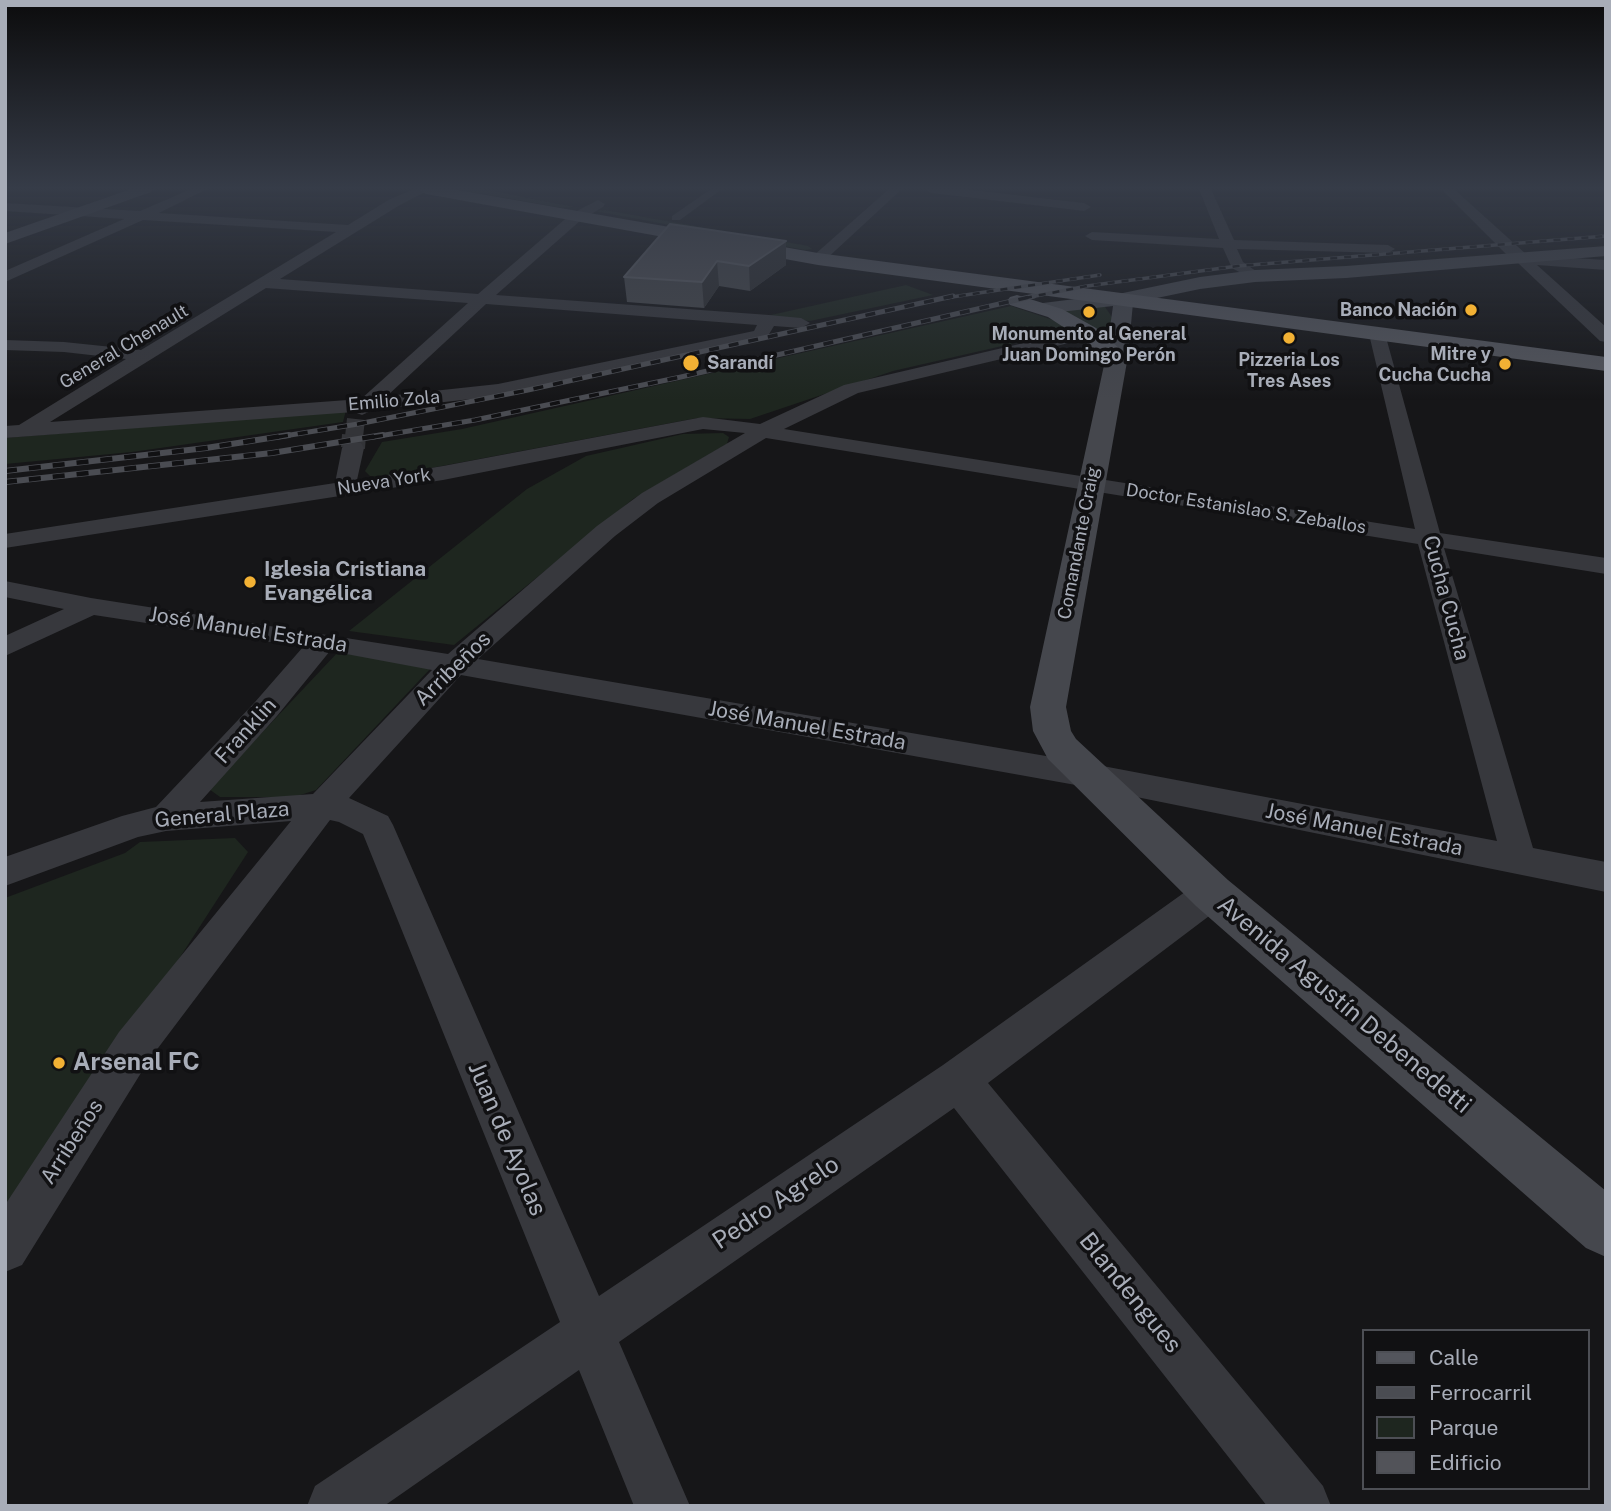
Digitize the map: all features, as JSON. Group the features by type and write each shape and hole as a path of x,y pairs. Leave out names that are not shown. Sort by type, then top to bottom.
{"main road":[{"path":"822,260 1606,364"},
{"path":"931,260 1606,350"},
{"path":"1042,308 1123,299 1200,282 1255,276 1512,260"},
{"path":"897,269 1055,313 1088,333 1116,356"},
{"path":"1160,291 1269,282 1346,272"},
{"name":"Comandante Craig","path":"1087,775 1062,749 1052,732 1048,707 1123,318 1123,299"},
{"name":"Avenida Agustín Debenedetti","path":"1087,775 1212,893 1606,1228"}],"street":[{"path":"5,277 44,260"},
{"name":"General Chenault","path":"14,431 146,356 302,260"},
{"path":"360,412 527,260"},
{"path":"1234,260 1237,265 1255,276"},
{"path":"1520,260 1606,337"},
{"path":"1526,260 1606,265"},
{"path":"265,283 802,323"},
{"name":"Emilio Zola","path":"14,431 360,412 523,385 760,335 769,320"},
{"name":"Arribeños","path":"5,1248 134,1046 322,806 454,664 623,518 659,492 762,430 851,389 1088,333"},
{"name":"Cucha Cucha","path":"1378,334 1430,538 1519,860"},
{"path":"5,345 64,347 146,356"},
{"name":"Nueva York","path":"5,541 456,470 683,425 726,424 762,430"},
{"name":"Doctor Estanislao S. Zeballos","path":"762,430 1090,485 1606,566"},
{"path":"346,488 353,448"},
{"name":"José Manuel Estrada","path":"5,589 91,606 454,664 1087,775 1606,877"},
{"path":"5,648 91,606"},
{"name":"Franklin","path":"166,818 267,709 323,642"},
{"name":"General Plaza","path":"5,872 134,825 166,818 322,806"},
{"name":"Juan de Ayolas","path":"322,806 346,810 376,825 662,1506"},
{"name":"Pedro Agrelo","path":"335,1506 587,1331 958,1080 1212,893"},
{"name":"Blandengues","path":"958,1080 1303,1506"}],"green space":[{"path":"906,285 933,295 810,321 762,317"},
{"path":"1103,304 1114,320 1108,339 1059,311"},
{"path":"1011,306 1071,326 1072,330 893,371 750,419 697,418 383,477 370,476 365,471 382,442 462,429"},
{"path":"346,410 343,422 132,452 5,464 5,438"},
{"path":"723,433 729,437 727,444 633,499 454,645 349,631 527,489 586,456 683,434"},
{"path":"338,652 431,668 316,790 294,797 220,797 209,789"},
{"name":"Arsenal FC","path":"235,838 248,852 5,1228 5,898 125,853 140,842"}],"building":[{"path":"639,260 759,260 749,266 717,261 702,282 624,277"}],"tunnel":[{"path":"354,437 356,419"},
{"path":"353,448 354,435"}],"railway":[{"path":"1027,298 1087,286 1238,266 1318,260"},
{"path":"945,298 1100,275"},
{"path":"278,437 528,390 953,296"},
{"path":"1027,298 1034,296"},
{"path":"373,437 475,420 681,377 1027,298"},
{"path":"5,471 206,448 289,435"},
{"path":"5,482 272,453 383,435"}],"place":[{"name":"Banco Nación","path":"1471,310"},
{"name":"Monumento al General Juan Domingo Perón","path":"1089,312"},
{"name":"Pizzeria Los Tres Ases","path":"1289,338"},
{"name":"Sarandí","path":"691,363"},
{"name":"Mitre y Cucha Cucha","path":"1505,364"},
{"name":"Iglesia Cristiana Evangélica","path":"250,582"},
{"name":"Arsenal FC","path":"59,1063"}]}
